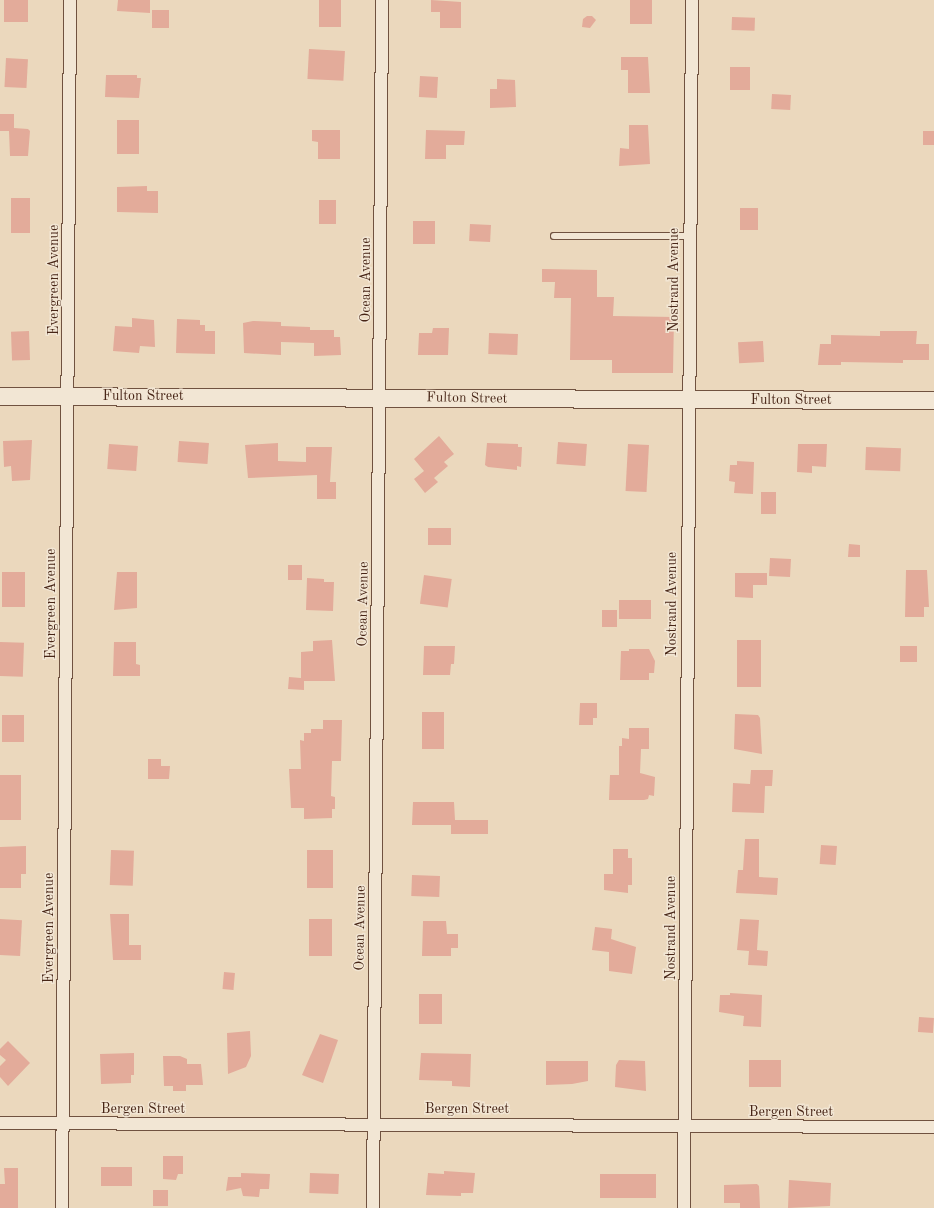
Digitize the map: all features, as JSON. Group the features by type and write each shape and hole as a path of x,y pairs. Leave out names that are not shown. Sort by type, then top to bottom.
{"street":[{"name":"Evergreen Avenue","path":"62,1208 70,0"},
{"name":"Ocean Avenue","path":"373,1208 381,397 382,0"},
{"name":"Nostrand Avenue","path":"684,1208 688,400 692,0"},
{"name":"Fulton Street","path":"0,396 934,400"},
{"name":"Bergen Street","path":"0,1123 373,1123 934,1127"}],"lane":[{"path":"554,236 690,236"}],"building":[{"path":"4,0 28,0 28,22 4,22"},
{"path":"118,0 150,0 150,13 117,11"},
{"path":"319,0 341,0 341,27 319,27"},
{"path":"431,0 461,2 461,28 440,28 440,12 431,12"},
{"path":"630,0 652,0 652,24 630,24"},
{"path":"152,10 169,10 169,28 152,28"},
{"path":"587,16 592,16 596,20 590,28 582,27 583,19"},
{"path":"732,17 755,18 755,31 732,30"},
{"path":"309,49 345,51 343,81 307,79"},
{"path":"621,57 648,57 650,93 628,93 628,70 621,70"},
{"path":"6,58 28,59 26,88 4,87"},
{"path":"730,67 750,67 750,90 730,90"},
{"path":"106,75 137,75 137,78 141,78 139,98 105,97"},
{"path":"420,76 438,77 437,98 419,97"},
{"path":"497,79 515,80 516,107 490,108 490,89 497,89"},
{"path":"772,94 791,95 790,110 771,109"},
{"path":"0,114 14,114 14,128 28,129 30,131 28,156 10,156 9,131 0,131"},
{"path":"117,120 139,120 139,154 117,154"},
{"path":"629,125 648,125 650,164 619,166 620,148 629,149"},
{"path":"312,130 340,130 340,159 318,159 318,142 312,141"},
{"path":"426,130 465,131 464,145 446,145 446,159 425,159"},
{"path":"923,131 934,131 934,145 923,145"},
{"path":"147,186 147,191 158,191 158,213 117,212 117,187"},
{"path":"11,198 30,198 30,233 11,233"},
{"path":"319,200 336,200 336,224 319,224"},
{"path":"740,208 758,208 758,230 740,230"},
{"path":"413,221 435,221 435,244 413,244"},
{"path":"470,224 491,225 490,242 469,241"},
{"path":"542,269 597,270 597,297 614,297 613,316 674,317 673,373 612,373 612,360 570,360 571,298 554,298 555,282 542,282"},
{"path":"132,318 154,320 155,347 140,346 139,353 113,351 115,326 132,327"},
{"path":"177,319 200,320 200,325 205,325 205,331 215,331 215,354 176,353"},
{"path":"253,321 281,322 281,326 310,327 310,330 334,330 334,337 340,337 341,355 314,356 314,343 281,342 281,355 244,353 243,323"},
{"path":"433,328 449,328 448,355 418,355 419,333 432,333"},
{"path":"29,331 30,360 12,361 11,332"},
{"path":"880,331 917,331 916,344 929,344 929,360 903,360 903,363 841,362 841,365 818,365 820,344 831,344 831,335 880,336"},
{"path":"489,333 518,334 517,355 488,354"},
{"path":"763,341 764,362 739,363 738,342"},
{"path":"439,436 454,454 444,462 448,466 434,478 438,482 425,493 414,479 424,471 414,459"},
{"path":"32,440 30,480 12,481 11,466 4,467 3,441"},
{"path":"179,441 209,443 207,464 178,462"},
{"path":"558,442 587,444 585,466 556,464"},
{"path":"278,443 278,461 306,462 306,447 332,447 330,482 336,482 336,499 317,499 317,475 248,478 245,445"},
{"path":"487,443 518,444 518,447 522,447 521,467 517,466 517,470 488,467 485,465"},
{"path":"109,444 138,446 136,471 107,469"},
{"path":"628,444 649,445 647,492 626,491"},
{"path":"798,444 827,444 826,467 812,466 812,473 797,472"},
{"path":"866,447 901,448 900,471 865,470"},
{"path":"737,461 754,462 753,494 734,493 735,482 729,481 730,465 737,465"},
{"path":"761,492 776,492 776,514 761,514"},
{"path":"428,528 451,528 451,545 428,545"},
{"path":"849,544 860,545 860,557 848,557"},
{"path":"770,558 791,559 790,577 769,576"},
{"path":"288,565 302,565 302,580 288,580"},
{"path":"906,570 927,570 929,607 924,607 924,617 905,617"},
{"path":"2,572 25,572 25,607 2,607"},
{"path":"117,572 137,572 137,608 114,610"},
{"path":"735,573 767,573 767,585 753,585 753,598 735,597"},
{"path":"424,575 452,579 448,608 420,604"},
{"path":"307,578 324,579 324,582 334,582 333,611 306,610"},
{"path":"619,600 651,600 651,619 619,619"},
{"path":"602,610 617,610 617,627 602,627"},
{"path":"332,640 335,681 304,681 304,690 288,689 289,677 301,678 301,652 313,651 313,641"},
{"path":"737,640 761,640 761,687 737,687"},
{"path":"0,642 24,643 23,677 0,676"},
{"path":"114,642 136,642 136,664 140,665 140,676 113,676"},
{"path":"424,646 455,646 454,664 451,664 450,675 423,675"},
{"path":"900,646 917,646 917,662 900,662"},
{"path":"629,649 649,649 655,661 654,673 649,673 649,680 620,680 621,651 629,651"},
{"path":"580,703 597,703 597,718 593,718 593,725 579,725"},
{"path":"422,712 444,712 444,749 422,749"},
{"path":"735,714 758,715 760,718 762,754 734,749"},
{"path":"2,715 24,715 24,742 2,742"},
{"path":"323,720 342,720 341,761 332,761 331,796 335,797 335,809 332,809 332,818 304,819 304,808 291,808 289,769 301,769 300,740 304,741 304,733 311,733 311,729 323,729"},
{"path":"629,728 649,728 649,749 641,749 640,773 655,777 654,796 649,795 648,799 644,800 609,800 610,775 619,775 619,746 622,746 622,738 629,739"},
{"path":"148,759 161,759 161,766 170,766 169,779 148,779"},
{"path":"751,770 773,770 772,786 765,786 764,813 732,812 733,783 750,784"},
{"path":"0,775 21,775 21,820 0,820"},
{"path":"413,802 454,802 455,820 488,820 488,834 451,834 451,825 412,825"},
{"path":"745,839 759,839 759,877 778,878 777,895 736,893 738,870 743,870"},
{"path":"821,845 837,846 836,865 820,864"},
{"path":"26,846 26,874 21,874 21,888 0,888 0,847"},
{"path":"613,849 628,849 628,858 632,858 632,885 628,885 628,893 604,890 604,874 613,874"},
{"path":"111,850 134,851 133,886 110,885"},
{"path":"307,850 333,850 333,888 307,888"},
{"path":"412,875 440,876 439,897 411,896"},
{"path":"110,914 129,914 129,945 141,945 141,960 113,960"},
{"path":"0,919 22,920 20,956 0,955"},
{"path":"309,919 332,919 332,956 309,956"},
{"path":"740,919 759,920 757,950 768,951 767,966 748,965 749,951 737,950"},
{"path":"423,921 446,921 447,934 458,934 458,948 451,948 451,956 422,956"},
{"path":"595,927 612,929 611,939 636,947 632,974 609,971 609,952 592,950"},
{"path":"224,972 235,973 233,990 223,989"},
{"path":"730,993 762,995 761,1027 743,1026 744,1016 719,1012 720,995 730,995"},
{"path":"419,994 442,994 442,1024 419,1024"},
{"path":"919,1017 934,1018 933,1033 918,1032"},
{"path":"250,1031 251,1056 246,1067 228,1074 227,1033"},
{"path":"320,1034 338,1040 323,1083 302,1075"},
{"path":"8,1041 30,1063 8,1086 0,1077 0,1066 6,1060 0,1055 0,1049"},
{"path":"134,1053 134,1075 131,1075 131,1083 101,1084 100,1054"},
{"path":"421,1053 471,1054 470,1087 452,1086 452,1081 419,1080"},
{"path":"163,1056 180,1056 187,1059 187,1064 201,1064 203,1085 186,1085 186,1091 173,1091 173,1086 164,1086"},
{"path":"619,1060 645,1061 646,1091 615,1087 616,1065"},
{"path":"749,1060 781,1060 781,1087 749,1087"},
{"path":"546,1061 588,1061 588,1081 572,1084 546,1085"},
{"path":"163,1156 183,1156 183,1174 178,1174 176,1180 163,1179"},
{"path":"101,1167 132,1167 132,1186 101,1186"},
{"path":"4,1168 18,1168 18,1208 0,1208 0,1184 5,1184"},
{"path":"444,1171 475,1173 473,1193 461,1193 461,1196 426,1195 428,1173 444,1174"},
{"path":"241,1173 270,1174 269,1189 260,1189 259,1197 243,1196 241,1188 226,1191 228,1177 241,1177"},
{"path":"310,1173 339,1174 338,1194 309,1193"},
{"path":"600,1174 656,1174 656,1198 600,1198"},
{"path":"789,1180 831,1183 830,1206 788,1208"},
{"path":"757,1184 759,1186 760,1208 740,1208 740,1203 724,1203 724,1185"},
{"path":"153,1190 168,1190 168,1206 153,1206"}]}
